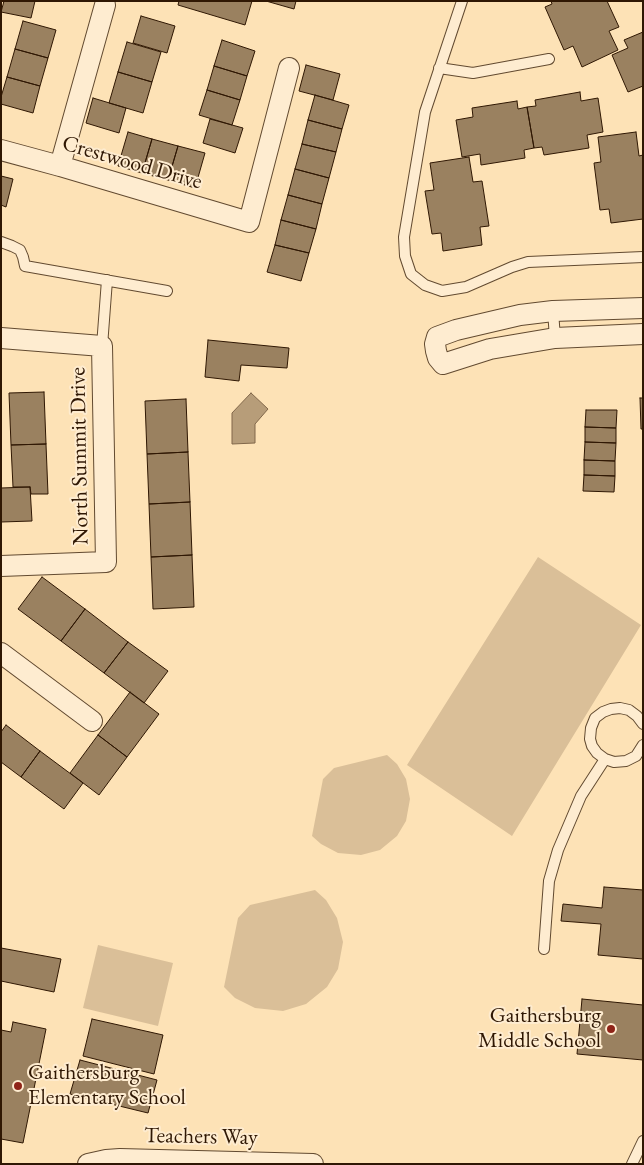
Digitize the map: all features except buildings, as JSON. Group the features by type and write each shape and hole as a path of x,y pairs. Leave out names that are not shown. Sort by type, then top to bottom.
{"street":[{"path":"60,166 105,5"},
{"name":"Crestwood Drive","path":"1,150 249,222 289,68"},
{"path":"643,308 553,311 520,315 456,330 437,337 435,344 438,358 443,364 490,349 556,338 643,334"},
{"name":"North Summit Drive","path":"1,338 102,346 106,562 1,566"},
{"path":"1,653 92,721"},
{"name":"Teachers Way","path":"88,1164 106,1160 314,1164"}],"lane":[{"path":"462,1 425,112 404,236 405,256 411,274 425,285 442,291 466,287 528,262 643,257"},
{"path":"439,68 473,73 549,58"},
{"path":"1,242 20,250 25,266 167,291"},
{"path":"102,346 107,280"},
{"path":"553,311 556,338"},
{"path":"643,724 629,710 620,708 610,709 596,718 591,728 590,739 597,753 605,760 614,762 626,761 636,756 643,745"},
{"path":"544,949 548,881 558,850 581,796 605,760"},
{"path":"632,1164 643,1141"}],"shaded area":[{"path":"251,393 268,409 255,424 255,443 232,444 232,413"},
{"path":"538,557 641,625 512,836 407,765"},
{"path":"387,755 397,764 406,779 410,799 406,821 397,836 380,850 361,855 338,853 321,844 312,836 323,779 334,768"},
{"path":"315,890 326,900 337,918 343,942 338,969 327,987 306,1004 283,1011 255,1008 235,998 224,987 238,918 250,905"},
{"path":"98,945 173,963 158,1026 83,1008"}],"place":[{"name":"Gaithersburg Middle School","path":"611,1029"},
{"name":"Gaithersburg Elementary School","path":"18,1086"}]}
